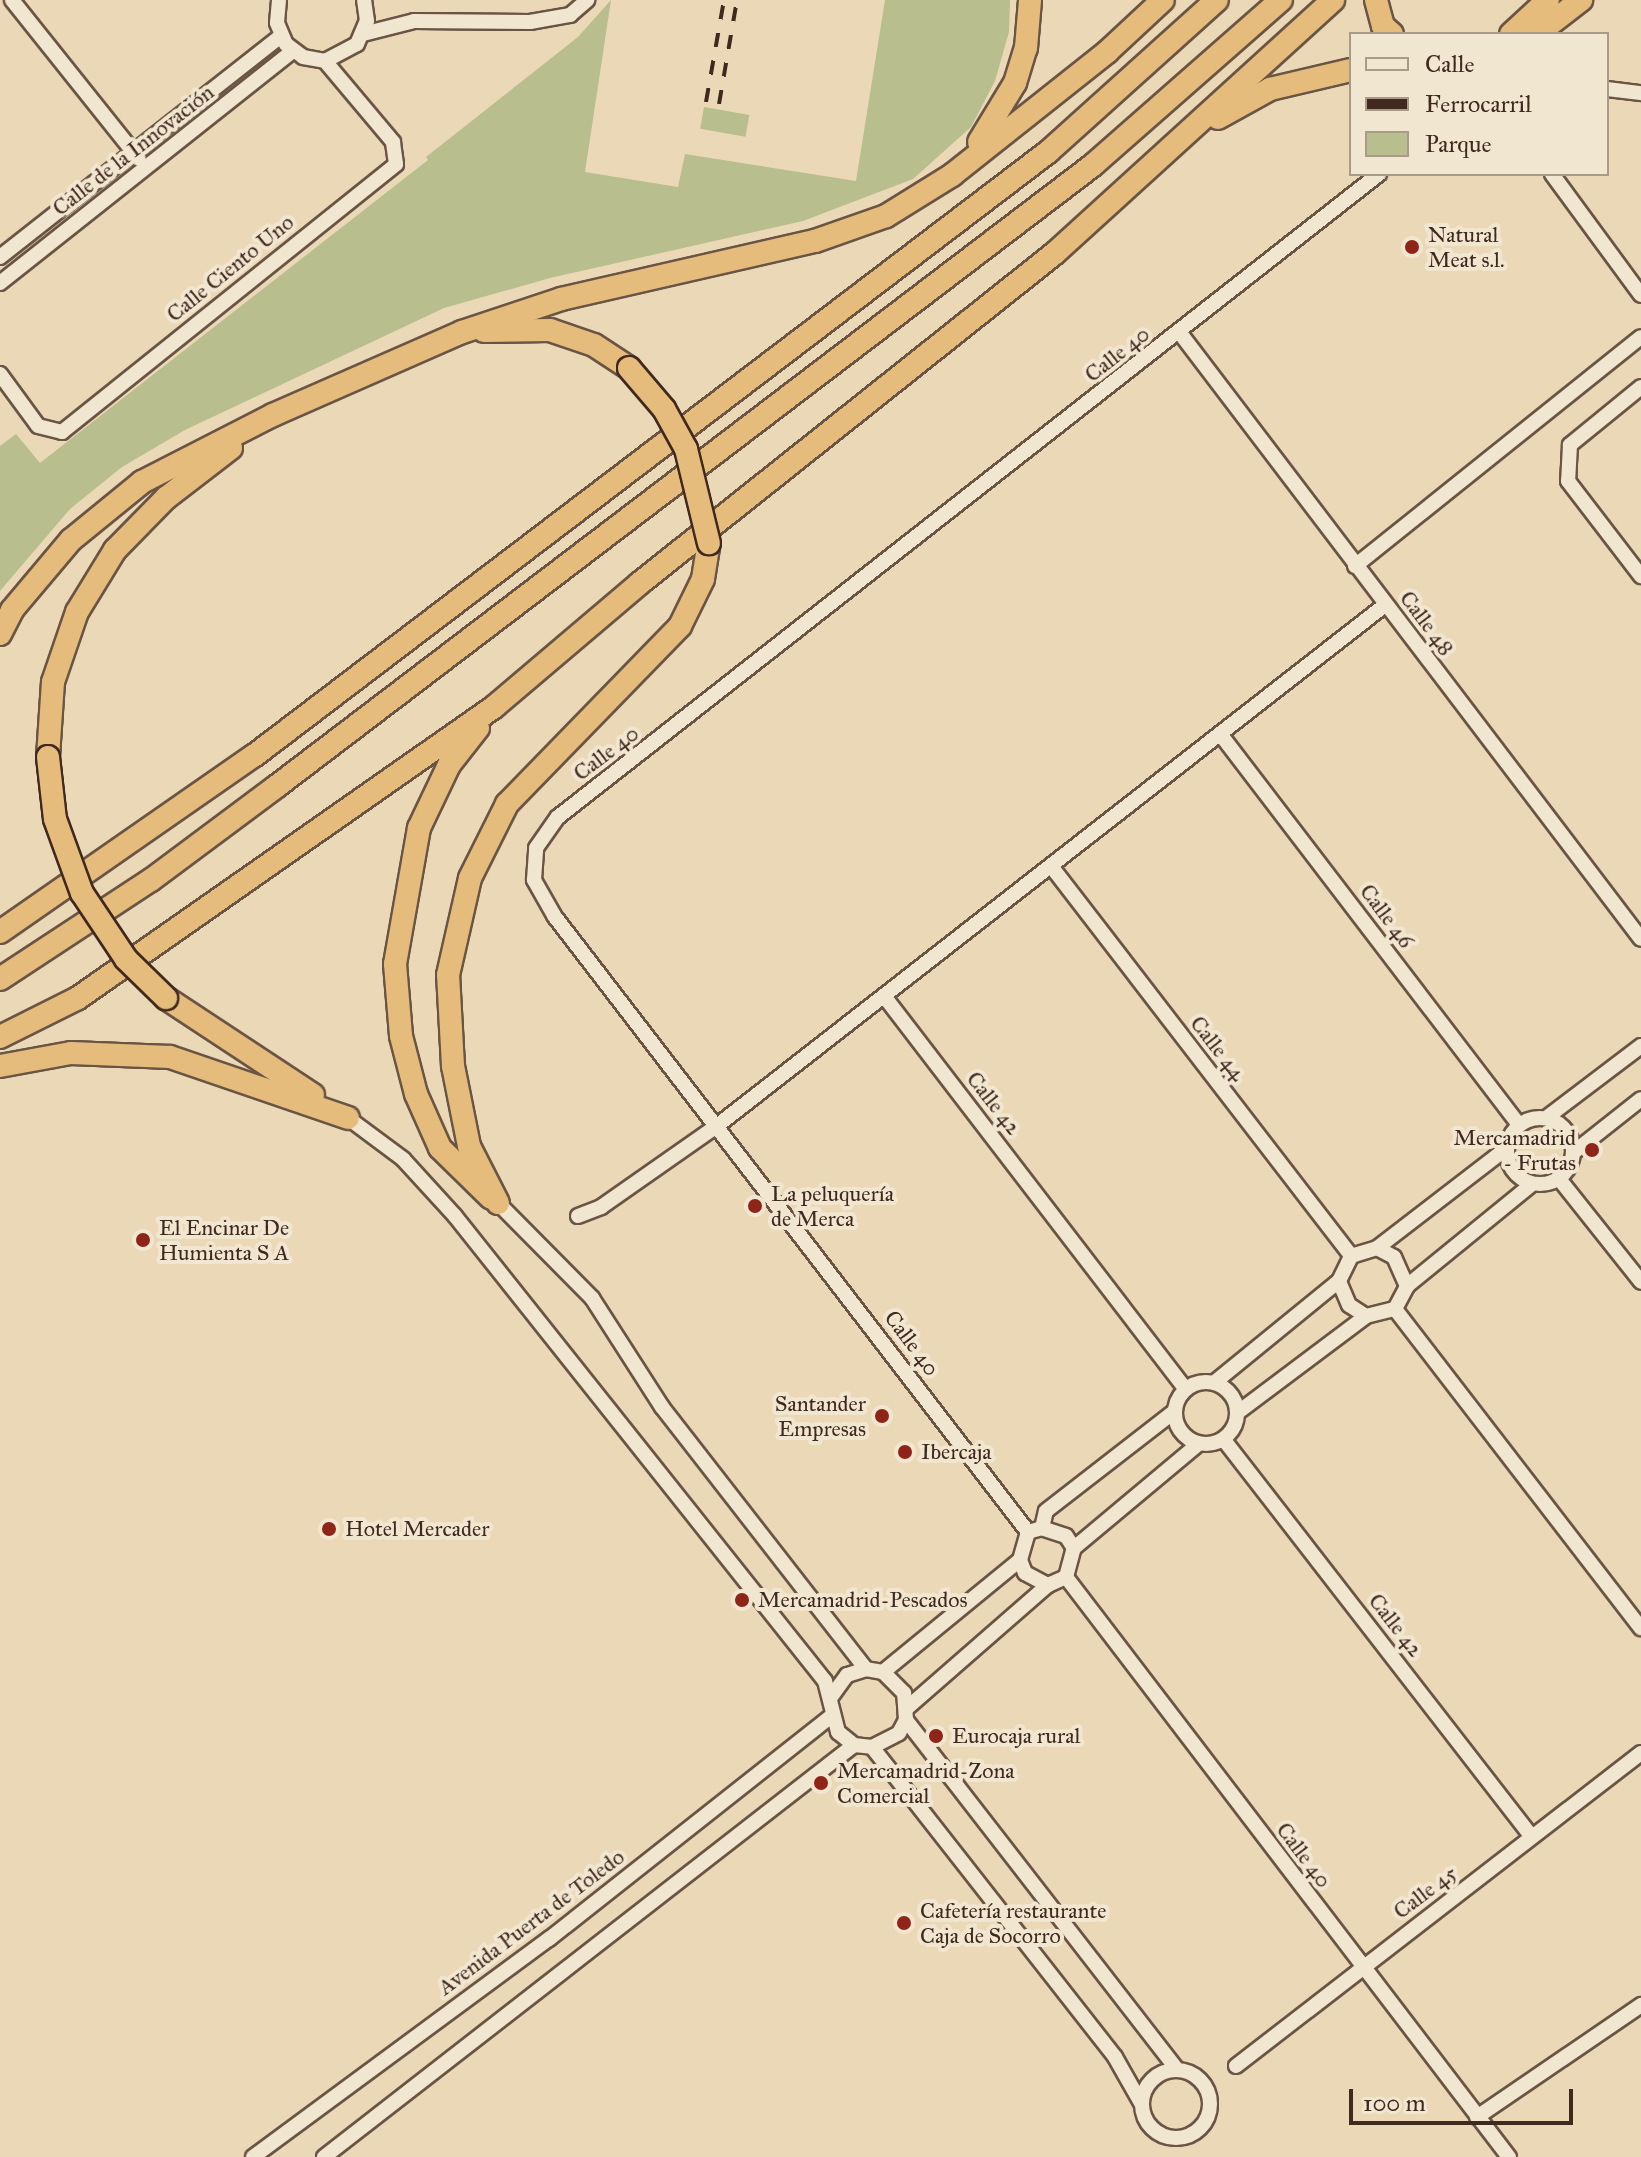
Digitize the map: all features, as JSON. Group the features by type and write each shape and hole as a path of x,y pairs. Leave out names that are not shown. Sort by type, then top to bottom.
{"highway":[{"path":"952,175 996,121 1015,83 1026,48 1030,0"},
{"path":"0,634 12,610 71,540 142,482 273,415 462,332 561,299 815,241 886,216 952,175 1107,52 1163,0"},
{"path":"0,932 255,755 1048,152 1217,0"},
{"path":"0,979 151,880 265,796 1080,175 1281,0"},
{"path":"0,1037 78,998 494,707 640,583 1055,253 1333,0"},
{"path":"1376,0 1383,26 1390,32"},
{"path":"1513,32 1548,0"},
{"path":"1540,32 1581,0"},
{"path":"1185,136 1270,89 1349,70"},
{"path":"462,332 550,330 594,345 629,368 664,409 686,449 709,543 703,579 680,626 507,804 470,878 448,975 453,1066 469,1146 498,1203"},
{"path":"273,415 166,498 115,550 77,612 53,682 48,757 55,819 82,893 126,959 166,998 348,1118"},
{"path":"494,707 449,765 419,828 395,964 401,1036 416,1094 440,1148 498,1203"},
{"path":"0,1066 71,1053 170,1057 348,1118"}],"street":[{"path":"12,0 146,169"},
{"path":"279,0 281,36 293,51 325,61 348,52 363,34 414,21 530,22 570,15 587,0"},
{"path":"363,34 364,0"},
{"name":"Calle de la Innovación","path":"0,257 281,36"},
{"name":"Calle de la Innovación","path":"0,283 293,51"},
{"name":"Calle Ciento Uno","path":"0,374 38,426 62,432 396,164 393,142 325,61"},
{"path":"1609,89 1641,93"},
{"name":"Calle 40","path":"1035,1530 555,917 534,880 536,848 558,817 1180,333 1376,176"},
{"path":"1553,176 1641,295"},
{"name":"Calle 48","path":"1180,333 1641,939"},
{"path":"1355,566 1641,337"},
{"path":"1641,387 1570,445 1568,481 1641,576"},
{"path":"578,1216 601,1207 718,1125 1385,605"},
{"name":"Calle 46","path":"1221,735 1518,1123"},
{"name":"Calle 44","path":"1051,866 1351,1256"},
{"name":"Calle 42","path":"884,996 1185,1388"},
{"path":"1546,1118 1641,1046"},
{"path":"1560,1180 1574,1152 1641,1099"},
{"path":"1532,1184 1509,1165 1508,1135 1518,1123 1532,1116 1546,1118 1569,1136 1574,1152"},
{"path":"348,1118 403,1159 455,1216 825,1681 831,1716 838,1732 854,1745 872,1747 899,1733 907,1714 1048,1585 1066,1577 1074,1548 1197,1445 1224,1440 1237,1413 1366,1316 1395,1309 1407,1286 1532,1184 1560,1180"},
{"path":"883,1672 1020,1560 1046,1511 1175,1411 1185,1388 1215,1382 1339,1281 1351,1256 1377,1248 1507,1148"},
{"path":"1560,1180 1641,1282"},
{"path":"498,1203 592,1298 662,1407 866,1669"},
{"path":"1377,1248 1394,1257 1407,1286"},
{"path":"1339,1281 1349,1305 1366,1316"},
{"path":"1395,1309 1641,1628"},
{"path":"1215,1382 1233,1398 1237,1413"},
{"path":"1175,1411 1177,1426 1197,1445"},
{"name":"Calle 42","path":"1224,1440 1532,1837"},
{"path":"1035,1530 1066,1536 1074,1548"},
{"path":"1020,1560 1025,1573 1048,1585"},
{"name":"Calle 40","path":"1066,1577 1509,2157"},
{"path":"830,1698 847,1675 866,1669 883,1672 904,1693 907,1714 1177,2069 1198,2077 1210,2095 1201,2128 1168,2138 1148,2125 1141,2103 1115,2057 872,1747"},
{"name":"Avenida Puerta de Toledo","path":"253,2157 549,1939 831,1716"},
{"path":"324,2157 854,1745"},
{"name":"Calle 45","path":"1236,2066 1641,1753"},
{"path":"1477,2117 1641,2005"},
{"path":"1141,2103 1156,2075 1177,2069"}],"green space":[{"path":"611,0 585,172 678,187 685,154 856,181 885,0 1010,0 1009,32 995,81 971,127 913,179 803,221 550,278 444,308 185,430 122,467 70,509 0,591 0,446 16,434 40,463 428,160 426,157 578,37"},
{"path":"704,107 749,115 745,137 700,129"}],"railway":[{"path":"706,102 724,0"},
{"path":"719,104 737,0"}],"place":[{"name":"Natural Meat s.l.","path":"1412,247"},
{"name":"Mercamadrid - Frutas","path":"1592,1150"},
{"name":"La peluquería de Merca","path":"755,1206"},
{"name":"El Encinar De Humienta S A","path":"143,1240"},
{"name":"Santander Empresas","path":"882,1416"},
{"name":"Ibercaja","path":"905,1452"},
{"name":"Hotel Mercader","path":"329,1529"},
{"name":"Mercamadrid-Pescados","path":"742,1600"},
{"name":"Eurocaja rural","path":"936,1736"},
{"name":"Mercamadrid-Zona Comercial","path":"821,1783"},
{"name":"Cafetería restaurante Caja de Socorro","path":"904,1923"}]}
